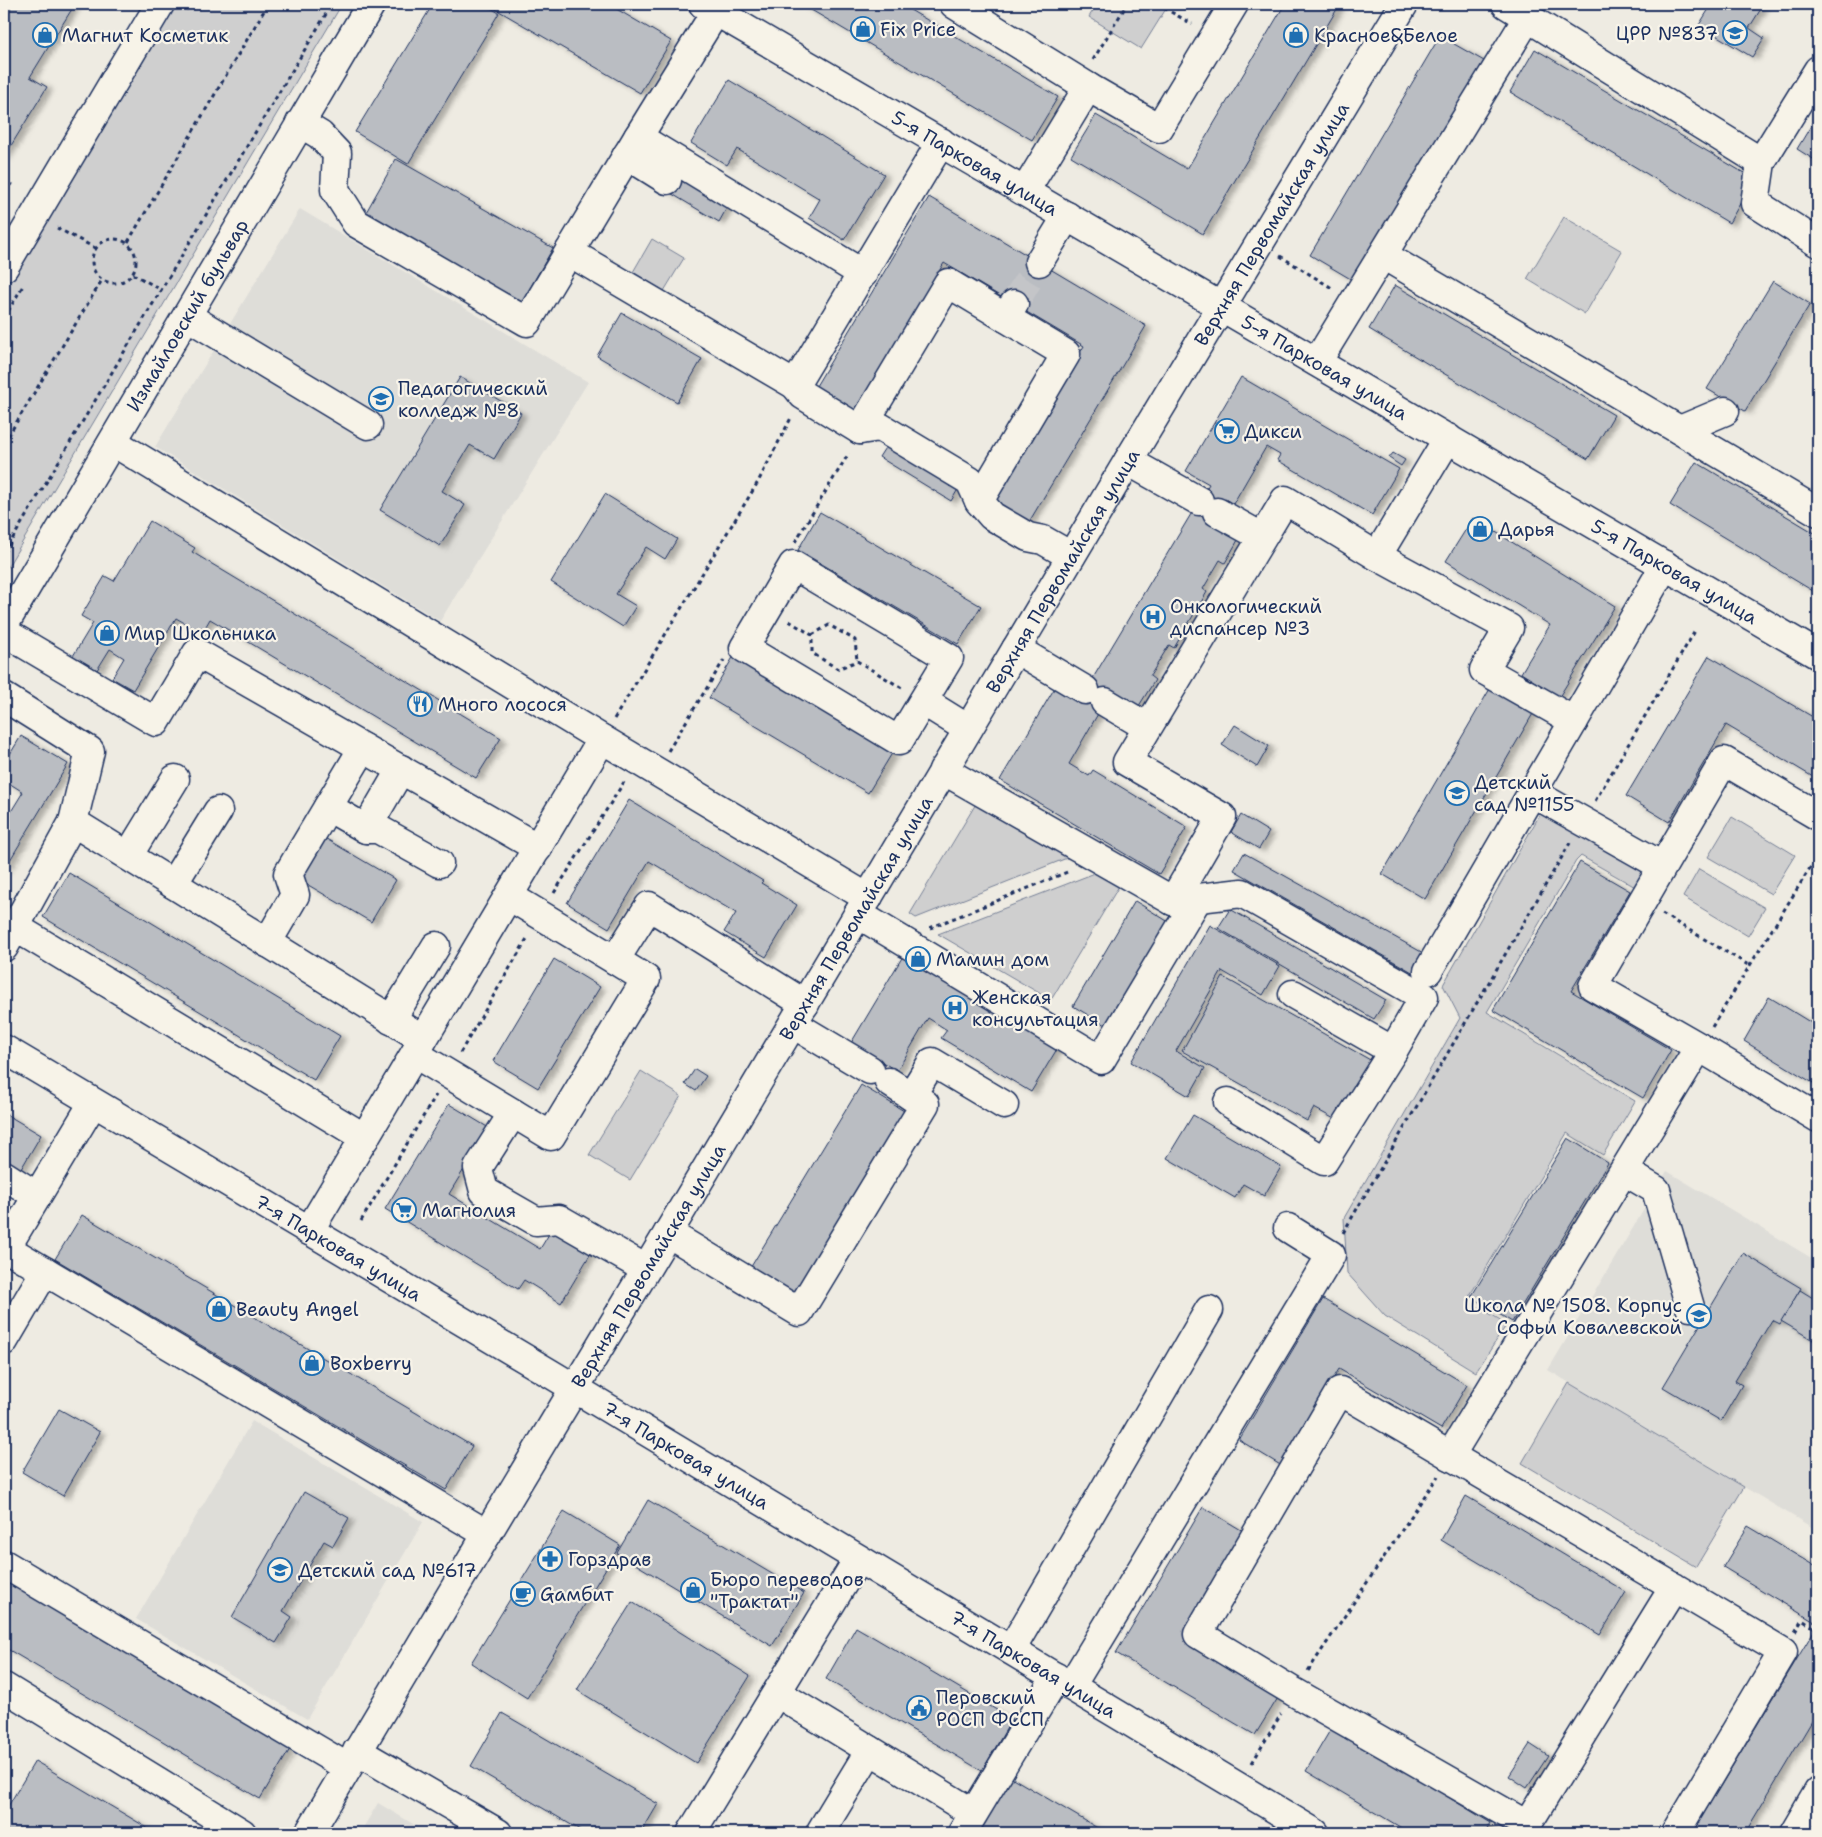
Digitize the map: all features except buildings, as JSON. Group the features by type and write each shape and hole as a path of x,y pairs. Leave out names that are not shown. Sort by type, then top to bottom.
{"street":[{"path":"6,258 160,4"},
{"name":"Измайловский бульвар","path":"4,625 371,4"},
{"path":"954,4 1159,128 1234,4"},
{"name":"Верхняя Первомайская улица","path":"309,1833 1071,556 1404,4"},
{"path":"300,123 320,135 337,153 335,190 356,223 526,322 570,252 632,146 709,8"},
{"name":"5-я Парковая улица","path":"709,8 1818,655"},
{"path":"1317,362 1383,255 1517,10 1761,162"},
{"path":"1818,70 1761,162 1754,203 1818,243"},
{"path":"1025,191 1084,84"},
{"path":"799,390 863,274 941,142"},
{"path":"632,146 863,274"},
{"path":"632,146 667,180"},
{"path":"1039,262 1067,216"},
{"path":"570,252 799,390 860,430 880,428 970,482 978,501 992,516 1028,537 1043,540 1071,556"},
{"path":"1383,255 1818,512"},
{"path":"860,430 948,283 1010,311 1066,354 978,501"},
{"path":"187,316 368,425"},
{"path":"1680,430 1726,411"},
{"path":"1377,556 1448,438"},
{"path":"113,442 607,731 638,760 863,906 901,940 1101,1060 1186,899 1222,818 1127,762 1285,500 1377,556 1509,628 1484,670 1574,721"},
{"path":"1128,461 1262,537"},
{"path":"793,565 949,658 899,741 739,646 767,609 793,565"},
{"path":"1428,971 1665,565"},
{"path":"4,632 156,722 197,653 538,848"},
{"path":"1016,649 1147,727"},
{"path":"4,697 90,751 73,822 9,937 365,1138"},
{"path":"923,701 968,729"},
{"path":"309,1231 607,731"},
{"path":"268,943 296,895 288,874 363,748"},
{"path":"1818,816 1724,760 1593,986 1818,1118"},
{"path":"366,829 401,769"},
{"path":"943,770 1099,859 1186,899 1242,893 1424,997 1393,1051 1324,1161 1228,1102"},
{"path":"128,856 175,779"},
{"path":"1532,792 1662,866"},
{"path":"328,807 366,829 378,828 439,863"},
{"path":"173,884 218,812"},
{"path":"73,822 391,1020 448,1074 551,1136 646,979 509,896"},
{"path":"615,960 649,906 799,1014 890,1083 925,1104 799,1312 668,1234"},
{"path":"391,1020 436,946"},
{"path":"1293,994 1393,1051"},
{"path":"1450,1456 1699,1047"},
{"name":"7-я Парковая улица","path":"4,1049 575,1388 1315,1833"},
{"path":"890,1083 932,1062 1004,1105"},
{"path":"93,1103 6,1248 487,1534"},
{"path":"512,1113 478,1168 484,1191 536,1221 559,1219 646,1269"},
{"path":"1624,1170 1656,1190 1690,1307"},
{"path":"4,1175 38,1196"},
{"path":"777,1693 870,1750 967,1823 1064,1681 1331,1255 1288,1228"},
{"path":"4,1341 46,1271"},
{"path":"1011,1650 1210,1310"},
{"path":"1674,1587 1531,1830 1198,1634 1340,1391 1674,1587 1783,1652 1674,1833"},
{"path":"692,1833 858,1559"},
{"path":"4,1564 352,1759 498,1833"},
{"path":"4,1687 242,1833"},
{"path":"821,1831 870,1750"},
{"path":"1794,1833 1818,1792"}],"path":[{"path":"128,242 268,4"},
{"path":"4,553 332,4"},
{"path":"1084,84 1127,4"},
{"path":"1157,4 1214,38"},
{"path":"4,180 12,184"},
{"path":"57,228 95,248"},
{"path":"116,238 128,242 135,252 137,263 133,274 125,282 113,284 102,280 94,272 91,260 95,248 105,240 116,238"},
{"path":"1275,253 1354,302"},
{"path":"133,274 160,289"},
{"path":"4,443 102,280"},
{"path":"607,731 758,482 799,390"},
{"path":"829,487 845,460"},
{"path":"767,609 812,635"},
{"path":"812,635 829,625 855,640 857,661"},
{"path":"1331,1255 1695,631"},
{"path":"812,635 812,654 838,668 857,661"},
{"path":"857,661 923,701"},
{"path":"361,1221 541,915 638,760"},
{"path":"1699,1047 1818,856"},
{"path":"901,940 1099,859"},
{"path":"1641,902 1750,966"},
{"path":"1252,1763 1294,1692 1450,1456"},
{"path":"1802,1620 1815,1628"}],"shaded area":[{"path":"172,4 342,4 4,573 4,291"},
{"path":"1097,4 1169,4 1141,49 1089,17"},
{"name":"Педагогический колледж №8","path":"300,209 588,382 440,621 155,447"},
{"path":"1564,217 1622,251 1585,314 1527,279"},
{"path":"652,239 684,258 664,291 633,272"},
{"path":"977,802 1072,856 916,918 910,914"},
{"path":"1543,809 1649,870 1637,888 1581,856 1576,861 1487,1012 1635,1101 1603,1155 1567,1133 1467,1300 1507,1324 1476,1372 1385,1316 1347,1273 1344,1218 1460,1018 1443,985"},
{"path":"1732,817 1795,855 1771,894 1708,857"},
{"path":"1699,869 1765,908 1748,936 1683,897"},
{"path":"1095,873 1119,886 1051,1000 938,934"},
{"path":"641,1071 681,1096 630,1180 589,1155"},
{"name":"Школа № 1508. Корпус Софьи Ковалевской","path":"1667,1171 1818,1262 1818,1531 1548,1370"},
{"path":"1569,1383 1744,1487 1696,1567 1522,1463"},
{"name":"Детский сад №617","path":"252,1421 423,1522 307,1719 136,1619"},
{"path":"378,1803 428,1833 360,1833"}],"tunnel":[{"path":"1014,304 1039,262"}],"place":[{"name":"Fix Price","path":"863,29"},
{"name":"ЦРР №837","path":"1735,33"},
{"name":"Магнит Косметик","path":"45,35"},
{"name":"Красное&Белое","path":"1296,35"},
{"name":"Педагогический колледж №8","path":"381,399"},
{"name":"Дикси","path":"1227,431"},
{"name":"Дарья","path":"1480,529"},
{"name":"Онкологический диспансер №3","path":"1153,617"},
{"name":"Мир Школьника","path":"107,633"},
{"name":"Много лосося","path":"420,704"},
{"name":"Детский сад №1155","path":"1457,793"},
{"name":"Мамин дом","path":"918,959"},
{"name":"Женская консультация","path":"955,1008"},
{"name":"Магнолия","path":"404,1210"},
{"name":"Beauty Angel","path":"219,1309"},
{"name":"Школа № 1508. Корпус Софьи Ковалевской","path":"1699,1316"},
{"name":"Boxberry","path":"312,1363"},
{"name":"Горздрав","path":"550,1559"},
{"name":"Детский сад №617","path":"280,1570"},
{"name":"Бюро переводов \"Трактат\"","path":"693,1590"},
{"name":"Gамбит","path":"523,1594"},
{"name":"Перовский РОСП ФССП","path":"919,1708"}]}
